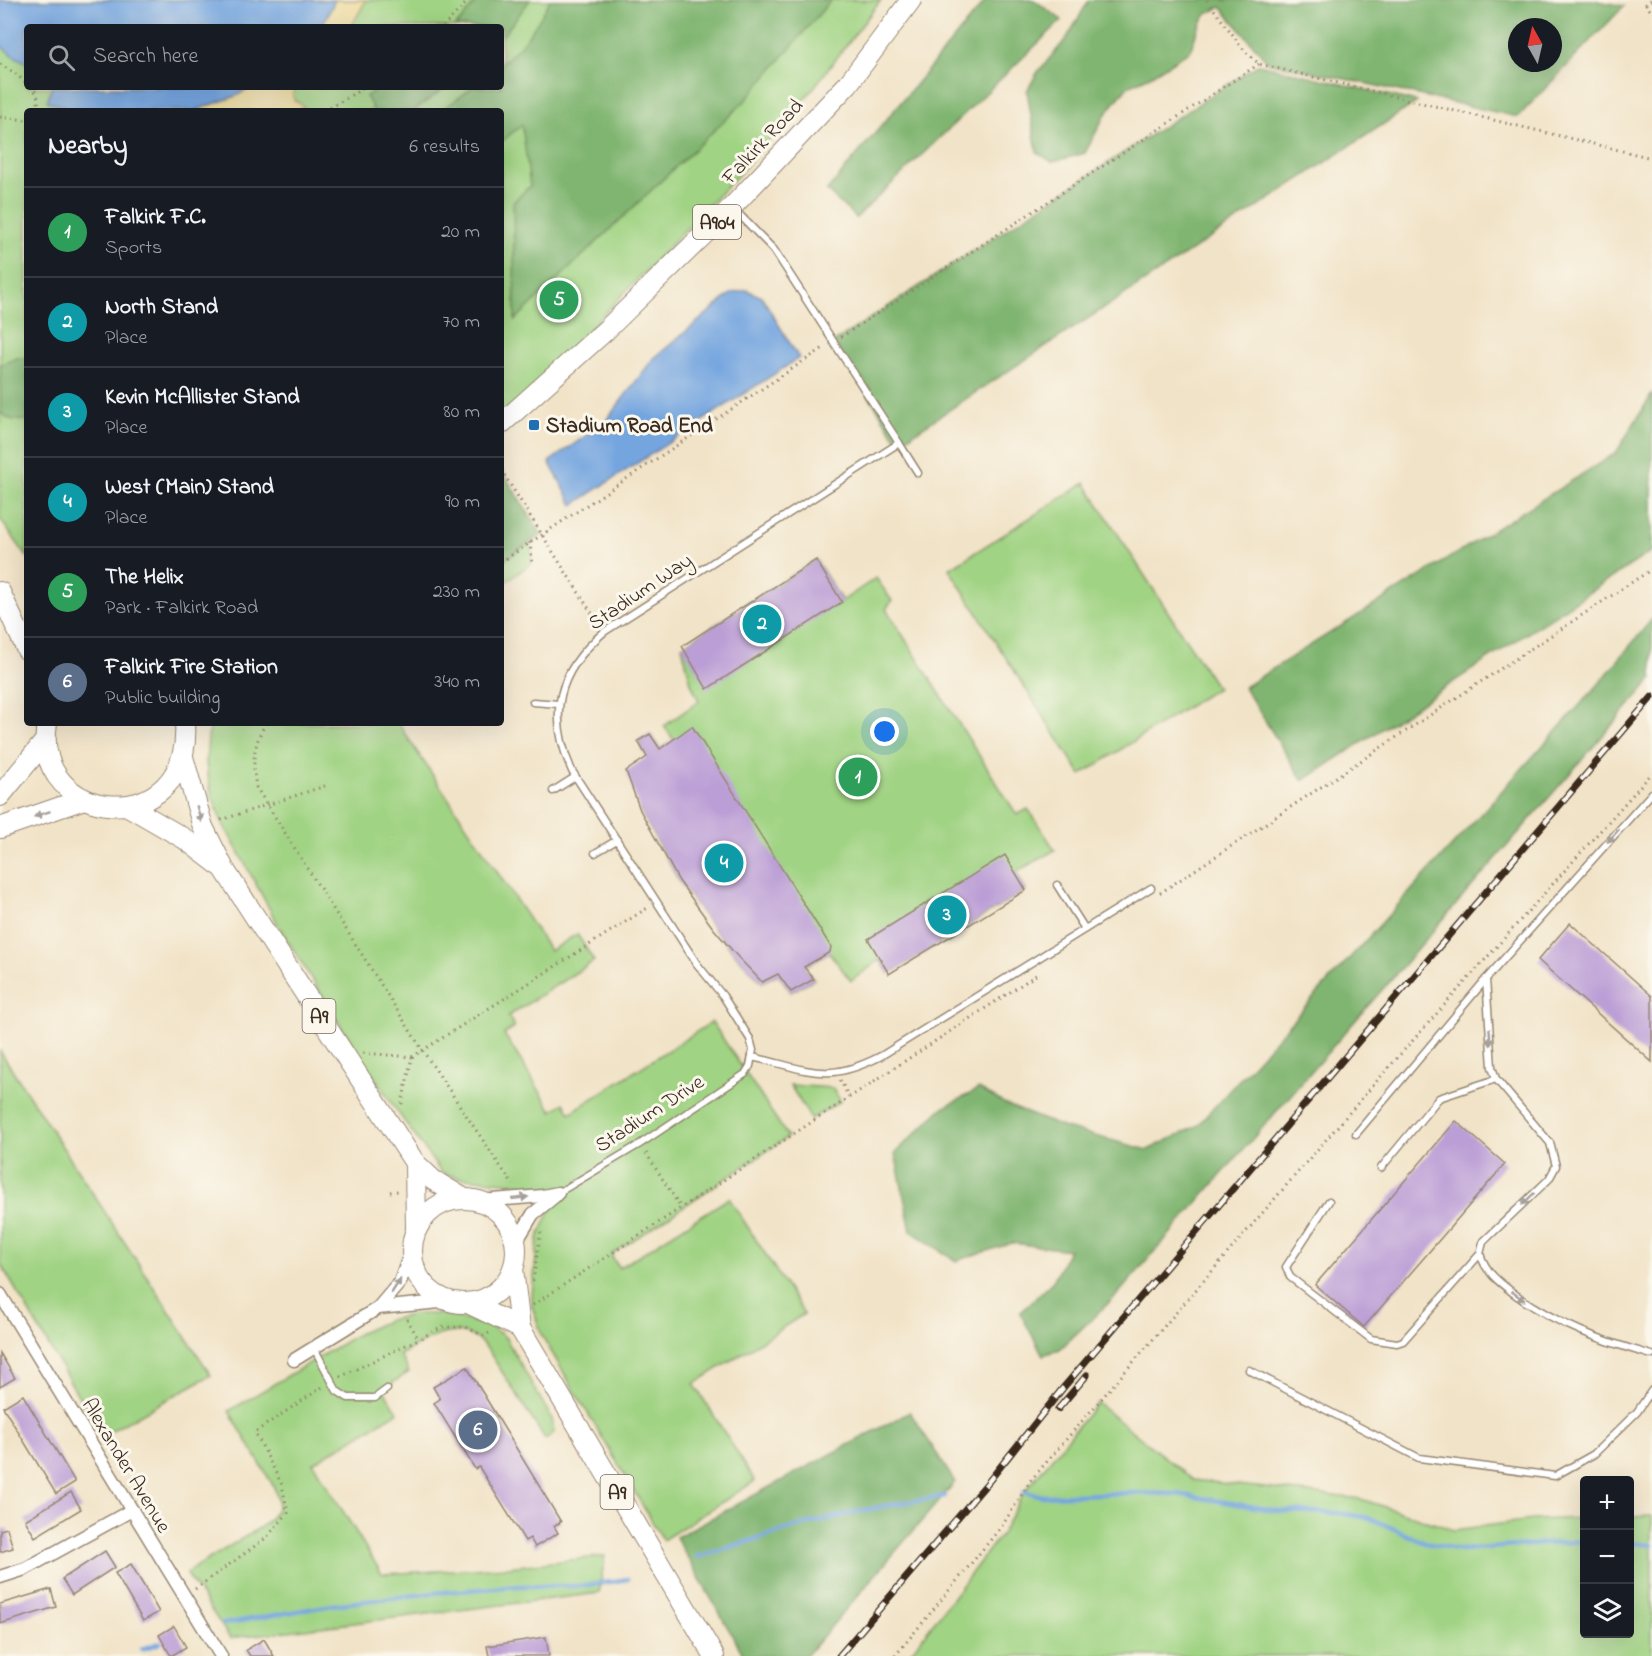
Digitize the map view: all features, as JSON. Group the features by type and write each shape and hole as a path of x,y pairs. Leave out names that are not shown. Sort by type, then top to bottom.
{"main road":[{"name":"Falkirk Road","path":"504,421 606,330 732,207 848,84 911,0"},
{"path":"2,595 24,615"},
{"path":"2,595 24,643"},
{"path":"46,732 51,765 64,785 84,800 105,806 128,806 146,800 162,789 175,775 183,757 186,740 185,726"},
{"path":"0,796 46,732"},
{"name":"A9","path":"183,757 203,827 224,869 415,1162 433,1180 472,1200"},
{"path":"0,828 84,800"},
{"name":"A9","path":"128,806 185,839 224,869"},
{"name":"A9","path":"415,1162 416,1229"},
{"path":"459,1302 482,1300 495,1293 506,1282 513,1269 516,1255 516,1242 504,1217 494,1208 472,1200 449,1201 435,1207 424,1216 416,1229 411,1251 414,1267 422,1282 434,1294 520,1328"},
{"name":"A9","path":"513,1269 520,1328 714,1656"}],"street":[{"name":"Stadium Drive","path":"472,1200 522,1198 558,1193"},
{"name":"Stadium Drive","path":"516,1242 533,1214 558,1193"},
{"path":"294,1360 378,1308 400,1282 411,1251"},
{"name":"Alexander Avenue","path":"0,1294 221,1656"},
{"path":"378,1308 459,1302"},
{"path":"0,1577 25,1569 132,1510"}],"lane":[{"path":"732,207 774,250 918,473"},
{"name":"Stadium Way","path":"752,1058 753,1050 750,1039 723,996 697,964 575,777 566,758 559,722 562,690 569,672 580,656 604,632 899,443"},
{"path":"533,702 559,705"},
{"path":"553,791 575,777"},
{"path":"1356,1134 1486,979 1652,793"},
{"path":"595,853 616,840"},
{"path":"1057,885 1085,929"},
{"path":"752,1058 817,1073 834,1074 859,1067 881,1056 1151,888"},
{"path":"1329,1202 1286,1267 1287,1272 1290,1277 1371,1339 1397,1342 1403,1341 1480,1254 1483,1242 1549,1179 1556,1166 1550,1143 1496,1079 1492,1067 1486,979"},
{"name":"Stadium Drive","path":"558,1193 640,1144 746,1074 752,1058"},
{"path":"1381,1168 1439,1098 1496,1079"},
{"path":"1480,1254 1492,1278 1541,1313 1612,1344 1652,1355"},
{"path":"314,1348 337,1391 348,1398 375,1398 387,1389"},
{"path":"1249,1370 1419,1458 1555,1476 1594,1454 1637,1412 1652,1390"}],"path":[{"path":"447,24 470,0"},
{"path":"1207,0 1244,50 1259,64 1652,159"},
{"path":"1651,0 1646,4 1652,13"},
{"path":"0,64 24,81"},
{"path":"504,559 1259,64"},
{"path":"33,90 36,93 38,108"},
{"path":"330,108 360,90"},
{"path":"0,117 24,120"},
{"path":"504,475 604,632"},
{"path":"530,542 532,563"},
{"path":"264,726 255,749 253,770 256,787 423,1051 522,1198"},
{"path":"895,1656 1002,1526 1031,1480 1053,1454 1389,1067 1652,773"},
{"path":"221,820 325,786"},
{"path":"358,1053 412,1057 656,902"},
{"path":"399,1114 412,1057"},
{"path":"640,1144 681,1208"},
{"path":"533,1214 542,1227 538,1238 533,1283"},
{"path":"532,1294 532,1306"},
{"path":"184,1596 266,1538 288,1513 282,1485 255,1432 332,1381 418,1338"}],"green space":[{"path":"0,0 881,0 812,90 739,174 504,418 504,108 24,108 24,553 0,519"},
{"path":"478,0 530,0 504,34 504,24 458,24"},
{"path":"550,0 831,0 746,100 515,320 513,202 530,186 522,125 504,140 504,108 445,108 469,90 504,90 504,61 529,35"},
{"path":"986,0 1034,0 1062,20 856,218 827,191"},
{"path":"1089,0 1592,0 1624,6 1562,71 1562,18 1508,18 1508,72 1561,72 1518,117 1268,62 1221,7 1206,14 1190,51 1150,76 1128,86 1105,115 1085,153 1052,162 1037,152 1027,91 1037,73 1067,38"},
{"path":"1259,64 1417,102 899,443 834,342"},
{"path":"376,90 442,90 417,108 372,108 366,96"},
{"path":"17,358 24,358 24,420 9,419 0,411 0,365"},
{"path":"1652,394 1652,551 1303,781 1244,687 1616,453"},
{"path":"504,475 542,535 504,559"},
{"path":"1085,483 1217,688 1081,775 949,569"},
{"path":"530,542 532,563 504,583 504,560"},
{"path":"816,560 842,601 876,578 892,601 886,609 1017,815 1028,809 1055,850 1016,872 1026,890 889,974 880,960 851,981 829,952 804,967 814,979 791,992 778,974 762,982 713,928 679,881 640,810 647,757 638,741 650,734 660,749 674,740 664,726 699,701 691,683 682,646"},
{"path":"1652,619 1652,679 1117,1295 1060,1349 1043,1355 1020,1313 1053,1281 1069,1250 1012,1243 956,1261 911,1231 895,1153 942,1108 979,1089 1009,1106 1065,1128 1148,1150 1197,1126 1598,685"},
{"path":"211,726 400,726 550,951 577,934 594,961 508,1016 515,1027 504,1034 552,1111 564,1103 570,1113 712,1022 788,1137 611,1255 619,1268 729,1198 804,1314 694,1384 755,1481 663,1540 542,1336 532,1306 538,1238 558,1193 512,1183 455,1177 441,1172 358,1053 281,930 221,820 211,793 206,764"},
{"path":"0,1051 211,1375 102,1436 0,1263"},
{"path":"790,1085 832,1088 841,1101 811,1119"},
{"path":"415,1314 440,1314 467,1320 490,1326 505,1337 552,1419 554,1433 545,1439 486,1347 475,1338 465,1333 443,1334 400,1355 409,1372 383,1389 398,1412 313,1463 382,1574 508,1567 605,1556 599,1593 230,1638 186,1573 261,1527 274,1514 278,1500 274,1487 229,1411 358,1334 389,1320"},
{"path":"1097,1403 1193,1480 1361,1499 1454,1530 1532,1520 1580,1518 1580,1638 1634,1638 1634,1517 1652,1516 1652,1656 908,1656 1002,1533 1024,1492"},
{"path":"910,1412 955,1482 806,1656 744,1656 676,1537"}],"sand":[{"path":"335,0 366,0 353,24 322,24"},
{"path":"246,90 294,90 294,100 305,107 202,108 236,96"}],"water":[{"path":"0,0 335,0 322,24 24,24 24,61 0,45"},
{"path":"51,90 246,90 236,96 202,108 66,108 47,101"},
{"path":"747,290 762,297 799,358 573,505 549,462 605,422 653,359 732,293"}],"building":[{"path":"816,560 842,602 707,689 682,646"},
{"path":"692,726 831,947 830,952 804,967 814,979 791,992 778,974 762,982 713,928 679,881 640,810 626,771 647,757 638,741 650,734 660,749"},
{"path":"1005,855 1026,890 889,974 868,939"},
{"path":"1570,923 1652,996 1652,1062 1538,960"},
{"path":"1456,1121 1505,1164 1364,1327 1315,1285"},
{"path":"0,1353 15,1378 0,1387"},
{"path":"467,1367 561,1522 554,1526 558,1533 535,1547 530,1538 525,1541 479,1467 475,1469 434,1403 440,1399 433,1387"},
{"path":"23,1395 75,1482 56,1494 3,1407"},
{"path":"71,1492 81,1509 35,1537 25,1520"},
{"path":"7,1528 13,1548 0,1552 0,1530"},
{"path":"105,1551 115,1567 72,1595 62,1579"},
{"path":"131,1564 159,1612 143,1621 115,1573"},
{"path":"51,1589 56,1607 0,1624 0,1604"},
{"path":"174,1626 186,1647 171,1656 159,1635"},
{"path":"546,1637 549,1656 489,1656 487,1646"},
{"path":"264,1639 274,1656 250,1656 246,1650"}],"waterway":[{"path":"1024,1492 1043,1496 1177,1494 1279,1511 1338,1513 1370,1518 1425,1543 1462,1550 1580,1541"},
{"path":"697,1557 806,1524 884,1506 945,1496"},
{"path":"1634,1543 1652,1545"},
{"path":"223,1624 332,1605 433,1593 519,1586 583,1586 628,1579"},
{"path":"142,1649 160,1643"}],"railway":[{"path":"839,1656 989,1481 1063,1388 1652,697"},
{"path":"1058,1409 1087,1375"}],"place":[{"name":"The Helix","path":"559,300"},
{"name":"Stadium Road End","path":"534,425"},
{"name":"North Stand","path":"762,624"},
{"name":"Falkirk F.C.","path":"858,777"},
{"name":"West (Main) Stand","path":"724,863"},
{"name":"Kevin McAllister Stand","path":"947,915"},
{"name":"Falkirk Fire Station","path":"478,1430"}]}
